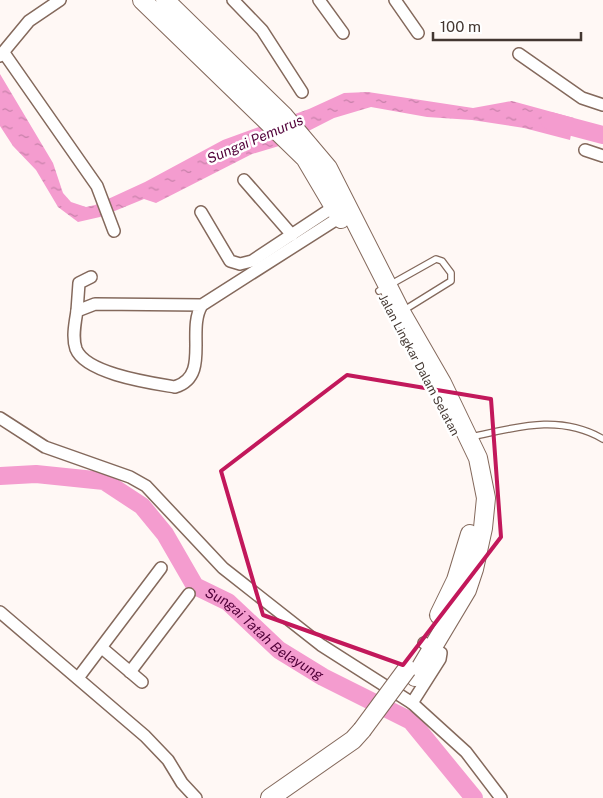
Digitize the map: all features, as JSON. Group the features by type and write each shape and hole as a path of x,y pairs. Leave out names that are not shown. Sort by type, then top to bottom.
{"main road":[{"name":"Jalan Lingkar Dalam Selatan","path":"142,0 167,9 309,153 384,288 471,465 475,489 466,572"},
{"name":"Jalan Lingkar Dalam Selatan","path":"288,798 366,733 411,673 428,645 449,598 466,572 483,528 486,498 478,458 442,383 397,314"},
{"name":"Jalan Lingkar Dalam Selatan","path":"270,798 366,733"}],"street":[{"path":"60,0 29,21 2,55 97,186 114,231"},
{"path":"233,0 262,30 302,92"},
{"path":"319,0 343,33"},
{"path":"395,0 418,33"},
{"path":"519,54 582,98 603,105"},
{"path":"585,150 603,156"},
{"path":"244,180 292,235"},
{"path":"201,212 230,261 246,264 339,207"},
{"path":"91,277 79,283 74,340 80,357 128,378 175,387 183,385 194,371 197,315 202,305 339,207"},
{"path":"77,311 95,304 181,300 202,305"},
{"path":"0,418 44,447 130,477 146,486 223,568 321,645 412,703 462,748 501,798"},
{"path":"78,678 161,568"},
{"path":"130,672 190,594"},
{"path":"0,612 158,748 174,767 182,784 196,798"},
{"path":"412,703 440,659 440,653 428,645"},
{"path":"102,648 142,682"}],"lane":[{"path":"384,288 436,260 442,260 451,273 450,281 397,314"},
{"path":"469,437 536,424 550,424 579,428 603,439"}],"highlighted area":[{"path":"347,375 491,399 501,537 403,665 263,615 221,471"}],"water":[{"path":"0,74 53,163 63,193 71,202 86,207 95,205 145,182 223,140 309,109 344,93 368,92 473,108 512,101 574,118 570,140 524,128 472,120 427,117 371,107 334,118 279,146 252,154 156,203 144,199 100,217 78,222 58,207 36,170 13,146 0,126"}],"waterway":[{"name":"Sungai Pemurus","path":"550,121 603,135"},
{"name":"Sungai Tatah Belayung","path":"0,476 36,474 104,481 142,506 165,534 195,586 228,602 279,650 323,677 411,721 474,798"}]}
